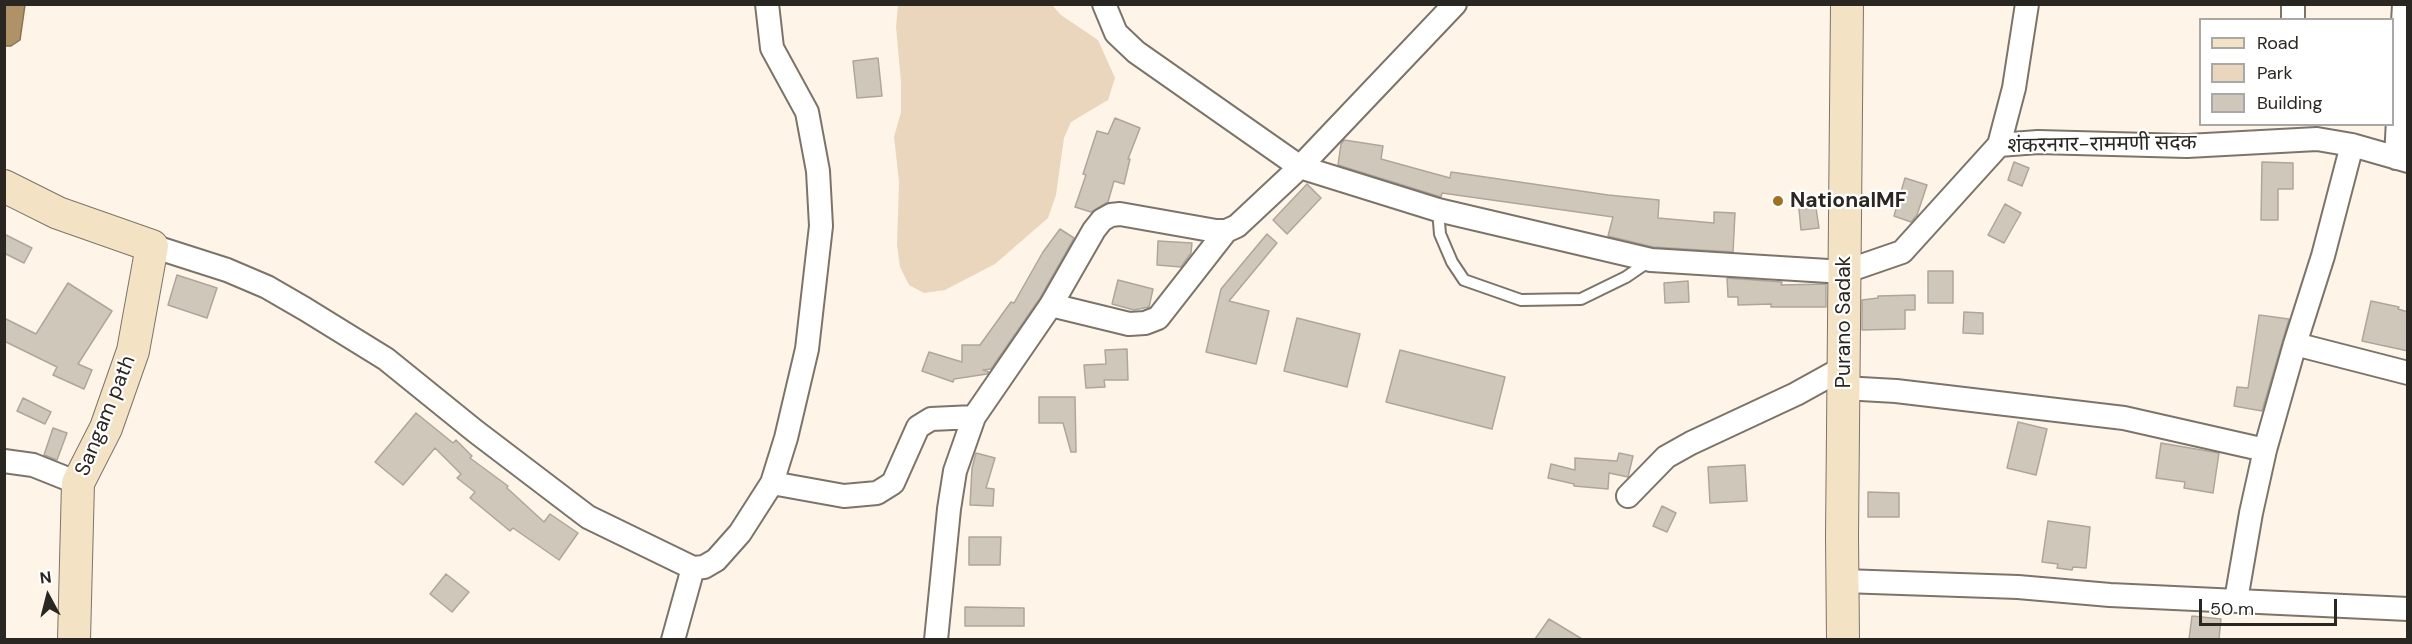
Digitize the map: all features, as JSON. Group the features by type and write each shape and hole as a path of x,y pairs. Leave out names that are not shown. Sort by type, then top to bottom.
{"main road":[{"name":"Purano Sadak","path":"1844,639 1846,4"},
{"path":"4,186 58,213 152,246"},
{"name":"Sangam path","path":"75,639 78,483 106,428 133,351 152,246"}],"street":[{"path":"152,246 227,270 267,287 386,359 475,431 588,517 693,568 704,567 716,560 740,533 772,483 786,438 807,349 821,226 818,171 807,112 772,48 767,4"},
{"path":"1104,4 1116,33 1136,52 1300,166 1438,210 1651,260 1844,273"},
{"path":"1051,305 1129,324 1145,323 1158,318 1226,231 1244,220 1300,166 1455,4"},
{"path":"1999,145 2014,88 2026,4"},
{"path":"2402,159 2404,4"},
{"name":"शंकरनगर-राममणी सदक","path":"1844,273 1902,252 1999,145 2038,142 2187,146 2292,132 2402,159"},
{"path":"2236,600 2265,450 2323,256 2352,145"},
{"path":"936,639 949,509 956,471 974,417 1051,305 1094,230 1102,220 1111,215 1226,231"},
{"path":"2295,344 2408,373"},
{"path":"1628,496 1666,457 1690,443 1796,394 1844,378 1896,391 2124,418 2265,450"},
{"path":"772,483 844,496 877,493 893,483 918,427 931,419 974,417"},
{"path":"4,461 33,465 78,483"},
{"path":"673,639 693,568"},
{"path":"1843,581 2018,587 2110,595 2408,609"}],"lane":[{"path":"1438,210 1440,234 1452,262 1464,280 1521,300 1581,299 1626,277 1651,260"}],"green space":[{"path":"898,5 1052,5 1061,15 1098,40 1115,78 1108,100 1071,122 1064,138 1056,195 1048,218 995,264 945,290 924,293 909,285 900,267 897,245 899,182 894,137 901,112 896,27"}],"shaded area":[{"path":"5,4 25,5 20,40 11,46 5,46"}],"building":[{"path":"878,58 882,96 857,98 853,61"},
{"path":"1115,118 1140,128 1128,159 1130,159 1124,184 1114,181 1108,202 1091,212 1075,207 1097,131 1108,134"},
{"path":"1344,140 1383,146 1381,159 1450,178 1451,172 1608,195 1659,200 1658,218 1714,223 1714,212 1735,213 1733,252 1653,247 1608,236 1613,217 1442,193 1441,197 1338,165 1341,144"},
{"path":"2014,162 2029,168 2022,186 2008,180"},
{"path":"2262,162 2293,163 2293,189 2278,189 2278,220 2261,220"},
{"path":"1905,178 1927,185 1917,215 1911,222 1894,216"},
{"path":"1307,184 1321,198 1287,234 1273,220"},
{"path":"2005,204 2021,213 2004,243 1988,235"},
{"path":"1816,208 1819,228 1801,230 1799,209"},
{"path":"1060,229 1074,238 1040,298 991,369 983,370 989,372 954,379 953,382 922,371 929,352 962,362 962,345 980,345 1011,302 1014,303 1043,252"},
{"path":"4,234 32,248 24,263 4,253"},
{"path":"1267,234 1277,243 1229,301 1269,311 1256,364 1206,352 1221,289"},
{"path":"1158,241 1192,243 1191,253 1181,267 1157,265"},
{"path":"1928,271 1953,271 1953,303 1928,303"},
{"path":"177,275 217,288 207,318 168,305"},
{"path":"1727,278 1782,282 1781,285 1826,284 1826,307 1738,305 1738,297 1728,297"},
{"path":"1118,280 1153,289 1149,307 1134,310 1112,304"},
{"path":"1688,281 1689,302 1665,303 1664,283"},
{"path":"68,283 112,311 78,364 92,370 84,389 53,375 57,367 4,341 4,318 36,334"},
{"path":"1915,295 1915,310 1905,310 1905,329 1862,330 1862,300 1878,298 1878,296"},
{"path":"2371,301 2399,307 2398,309 2408,312 2408,351 2362,341"},
{"path":"1964,312 1983,313 1983,334 1963,333"},
{"path":"2259,315 2289,319 2262,411 2234,406 2237,387 2248,388"},
{"path":"1297,318 1360,334 1347,387 1284,371"},
{"path":"1127,349 1128,380 1104,380 1105,387 1086,388 1084,365 1106,364 1105,350"},
{"path":"1400,350 1505,377 1492,429 1386,402"},
{"path":"1039,397 1075,397 1076,452 1071,452 1063,423 1039,423"},
{"path":"23,398 51,412 45,424 17,411"},
{"path":"416,413 453,443 456,440 472,456 470,458 508,486 507,488 544,522 550,514 578,533 559,560 513,528 510,531 470,498 475,492 457,478 461,474 435,448 403,485 375,462"},
{"path":"2018,422 2047,429 2036,475 2007,468"},
{"path":"53,428 67,433 57,460 44,455"},
{"path":"2161,443 2219,453 2213,493 2184,488 2185,482 2156,478"},
{"path":"976,453 995,458 986,488 994,489 993,506 970,505 972,468"},
{"path":"1619,453 1633,456 1628,477 1609,473 1608,489 1574,486 1574,484 1548,478 1551,464 1575,470 1575,458 1617,461"},
{"path":"1745,465 1747,501 1710,503 1708,467"},
{"path":"1868,492 1899,493 1899,517 1868,517"},
{"path":"1662,506 1676,513 1667,532 1653,526"},
{"path":"2048,521 2090,527 2086,568 2073,567 2072,570 2057,568 2058,564 2042,562"},
{"path":"969,537 1001,537 1000,565 969,565"},
{"path":"446,574 469,592 452,612 430,594"},
{"path":"965,607 1024,608 1024,626 965,626"},
{"path":"2192,616 2221,619 2219,639 2189,639"},
{"path":"1549,619 1582,639 1535,639"}],"place":[{"name":"NationalMF","path":"1778,201"}]}
